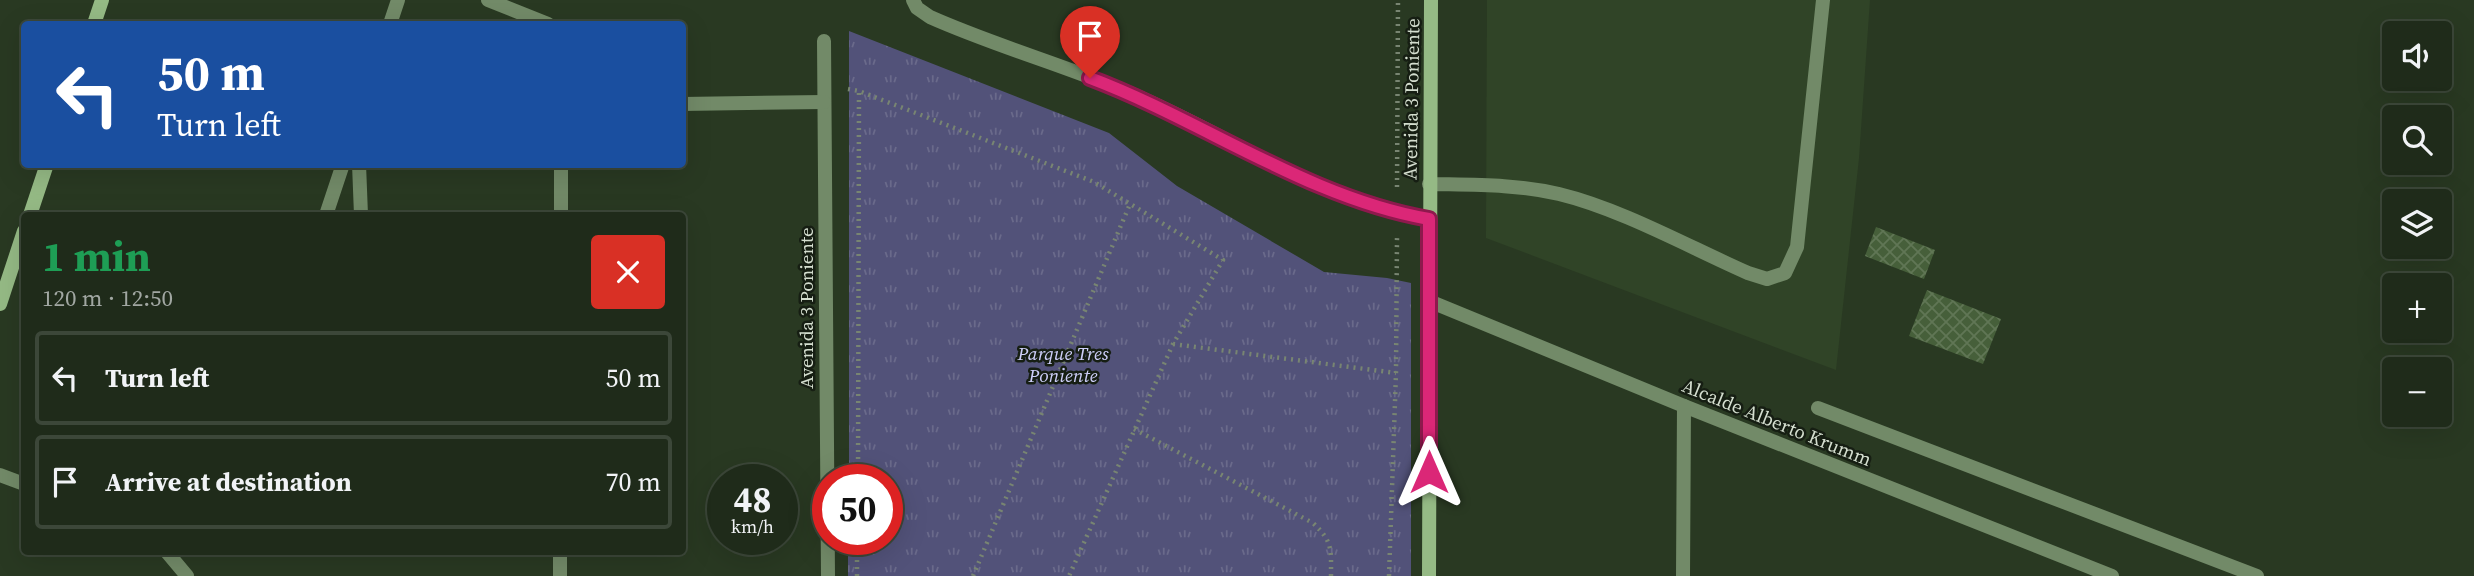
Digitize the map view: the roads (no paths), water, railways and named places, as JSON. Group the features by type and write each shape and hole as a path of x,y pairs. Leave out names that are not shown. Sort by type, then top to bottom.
{"main road":[{"path":"95,21 102,0"},
{"name":"Avenida 3 Poniente","path":"1429,576 1431,0"},
{"path":"31,212 46,168"},
{"path":"0,304 21,240"}],"street":[{"path":"391,21 398,0"},
{"path":"488,0 540,21"},
{"path":"913,0 918,8 945,24 1129,92 1348,197 1397,214 1429,219"},
{"path":"1429,184 1518,187 1560,194 1634,222 1748,273 1767,279 1785,273 1797,247 1823,0"},
{"name":"Avenida 3 Poniente","path":"824,41 828,576"},
{"path":"686,104 824,102"},
{"path":"327,212 342,168"},
{"path":"359,168 361,212"},
{"path":"561,168 561,212"},
{"name":"Alcalde Alberto Krumm","path":"1429,301 1684,406 2112,576"},
{"path":"1683,576 1684,406"},
{"path":"1818,408 2257,576"},
{"path":"0,475 21,483"},
{"path":"169,555 187,576"},
{"path":"560,555 560,576"}],"park label":[{"name":"Parque Tres Poniente","path":"1063,364"}]}
